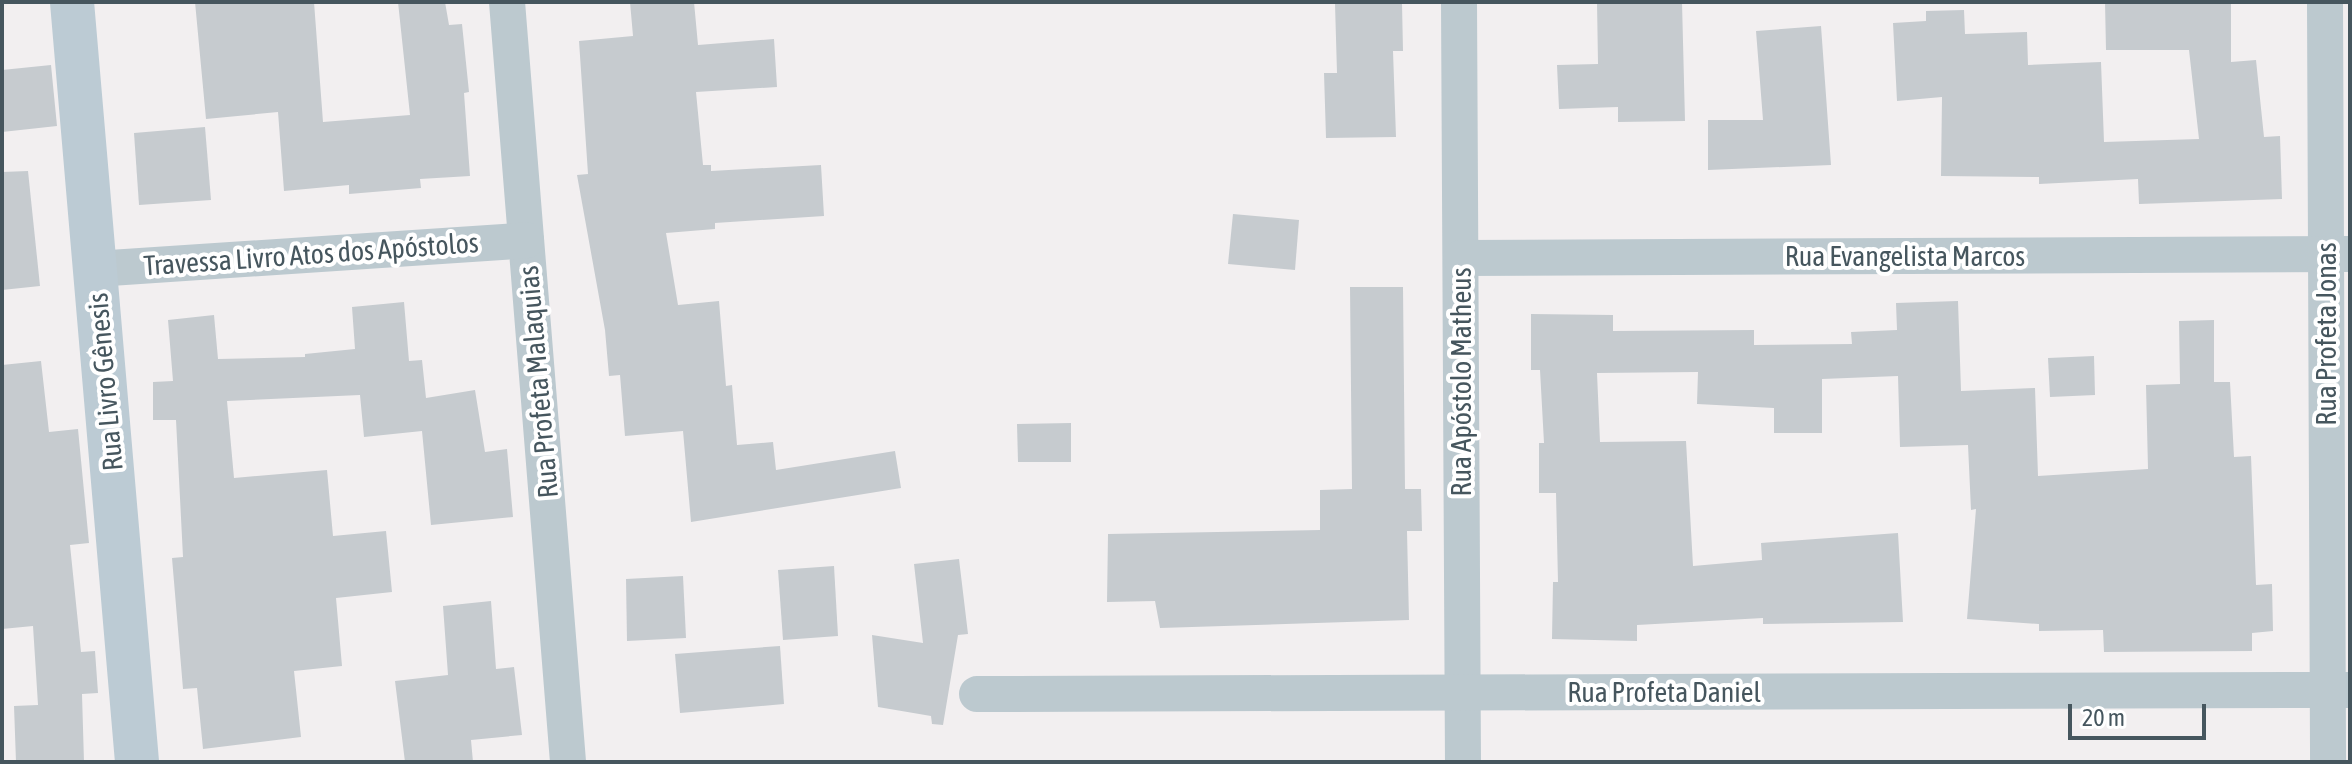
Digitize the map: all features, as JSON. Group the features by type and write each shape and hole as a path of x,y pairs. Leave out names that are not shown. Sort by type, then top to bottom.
{"street":[{"name":"Rua Livro Gênesis","path":"72,2 137,762"},
{"name":"Rua Profeta Malaquias","path":"507,2 568,762"},
{"name":"Rua Apóstolo Matheus","path":"1459,2 1463,762"},
{"name":"Rua Profeta Jonas","path":"2325,2 2338,254 2339,690 2328,762"},
{"name":"Travessa Livro Atos dos Apóstolos","path":"95,269 526,240"},
{"name":"Rua Evangelista Marcos","path":"1461,258 2338,254"},
{"name":"Rua Profeta Daniel","path":"977,694 2339,690"}],"building":[{"path":"195,2 314,2 323,122 410,115 398,2 445,2 449,25 462,24 469,92 464,93 470,176 420,179 421,188 349,194 349,185 284,191 278,112 206,119"},
{"path":"630,2 694,2 698,45 774,39 777,87 696,92 703,165 711,165 711,171 821,165 824,216 715,223 715,229 666,233 678,305 719,301 726,386 732,385 737,445 773,442 776,470 895,451 901,488 691,522 683,431 625,436 620,375 609,376 605,330 577,175 588,174 579,41 633,36"},
{"path":"1597,2 1682,2 1685,121 1618,122 1618,107 1559,109 1557,65 1598,64"},
{"path":"2105,2 2231,2 2231,62 2256,60 2264,137 2280,136 2282,199 2139,204 2138,179 2039,184 2039,177 1941,176 1942,97 1897,101 1893,23 1926,21 1926,11 1964,10 1965,34 2027,32 2028,65 2101,62 2104,142 2199,139 2189,50 2106,50"},
{"path":"1402,3 1403,51 1393,51 1396,137 1326,138 1324,73 1337,73 1335,4"},
{"path":"1821,26 1831,165 1708,170 1708,120 1763,120 1756,31"},
{"path":"51,65 57,126 2,132 2,70"},
{"path":"205,127 211,200 139,205 134,133"},
{"path":"28,171 40,286 2,290 2,172"},
{"path":"1233,214 1299,220 1295,270 1228,264"},
{"path":"1350,287 1403,287 1405,489 1421,489 1422,531 1407,531 1409,620 1160,628 1155,601 1107,602 1108,534 1320,530 1320,490 1352,489"},
{"path":"1958,301 1961,391 2035,388 2038,476 2148,469 2146,385 2180,384 2179,321 2214,320 2214,382 2230,382 2234,457 2251,456 2256,585 2272,584 2273,631 2252,633 2252,651 2104,652 2103,630 2039,631 2039,624 1967,619 1976,509 1971,510 1968,445 1900,447 1898,376 1822,379 1822,433 1774,433 1774,408 1697,404 1698,372 1597,373 1600,442 1686,441 1693,566 1762,560 1761,543 1898,533 1903,622 1763,624 1763,618 1637,625 1637,641 1552,639 1553,582 1558,582 1556,493 1539,493 1539,443 1544,443 1540,370 1531,370 1531,314 1613,315 1613,331 1754,330 1754,345 1852,344 1851,332 1897,330 1896,303"},
{"path":"404,302 409,361 422,360 426,398 475,390 485,452 507,449 513,517 431,525 422,431 364,437 360,395 227,401 234,478 327,470 333,536 386,531 392,592 336,598 342,666 294,671 301,737 203,749 197,688 183,689 172,558 183,557 176,420 153,420 153,382 173,381 168,320 214,315 218,359 305,357 305,354 355,349 352,307"},
{"path":"2094,356 2095,395 2050,397 2048,358"},
{"path":"41,361 49,432 78,429 89,543 70,545 81,652 95,651 98,693 82,694 84,762 16,762 14,706 38,705 33,626 2,629 2,365"},
{"path":"1071,423 1071,462 1018,462 1017,424"},
{"path":"959,559 968,634 958,635 943,725 932,724 931,716 878,707 872,635 923,643 914,564"},
{"path":"834,566 838,636 783,640 778,570"},
{"path":"683,576 686,638 627,641 626,579"},
{"path":"491,601 496,669 514,667 522,735 471,740 473,762 405,762 395,681 448,675 443,606"},
{"path":"780,646 784,704 680,713 675,654"}]}
